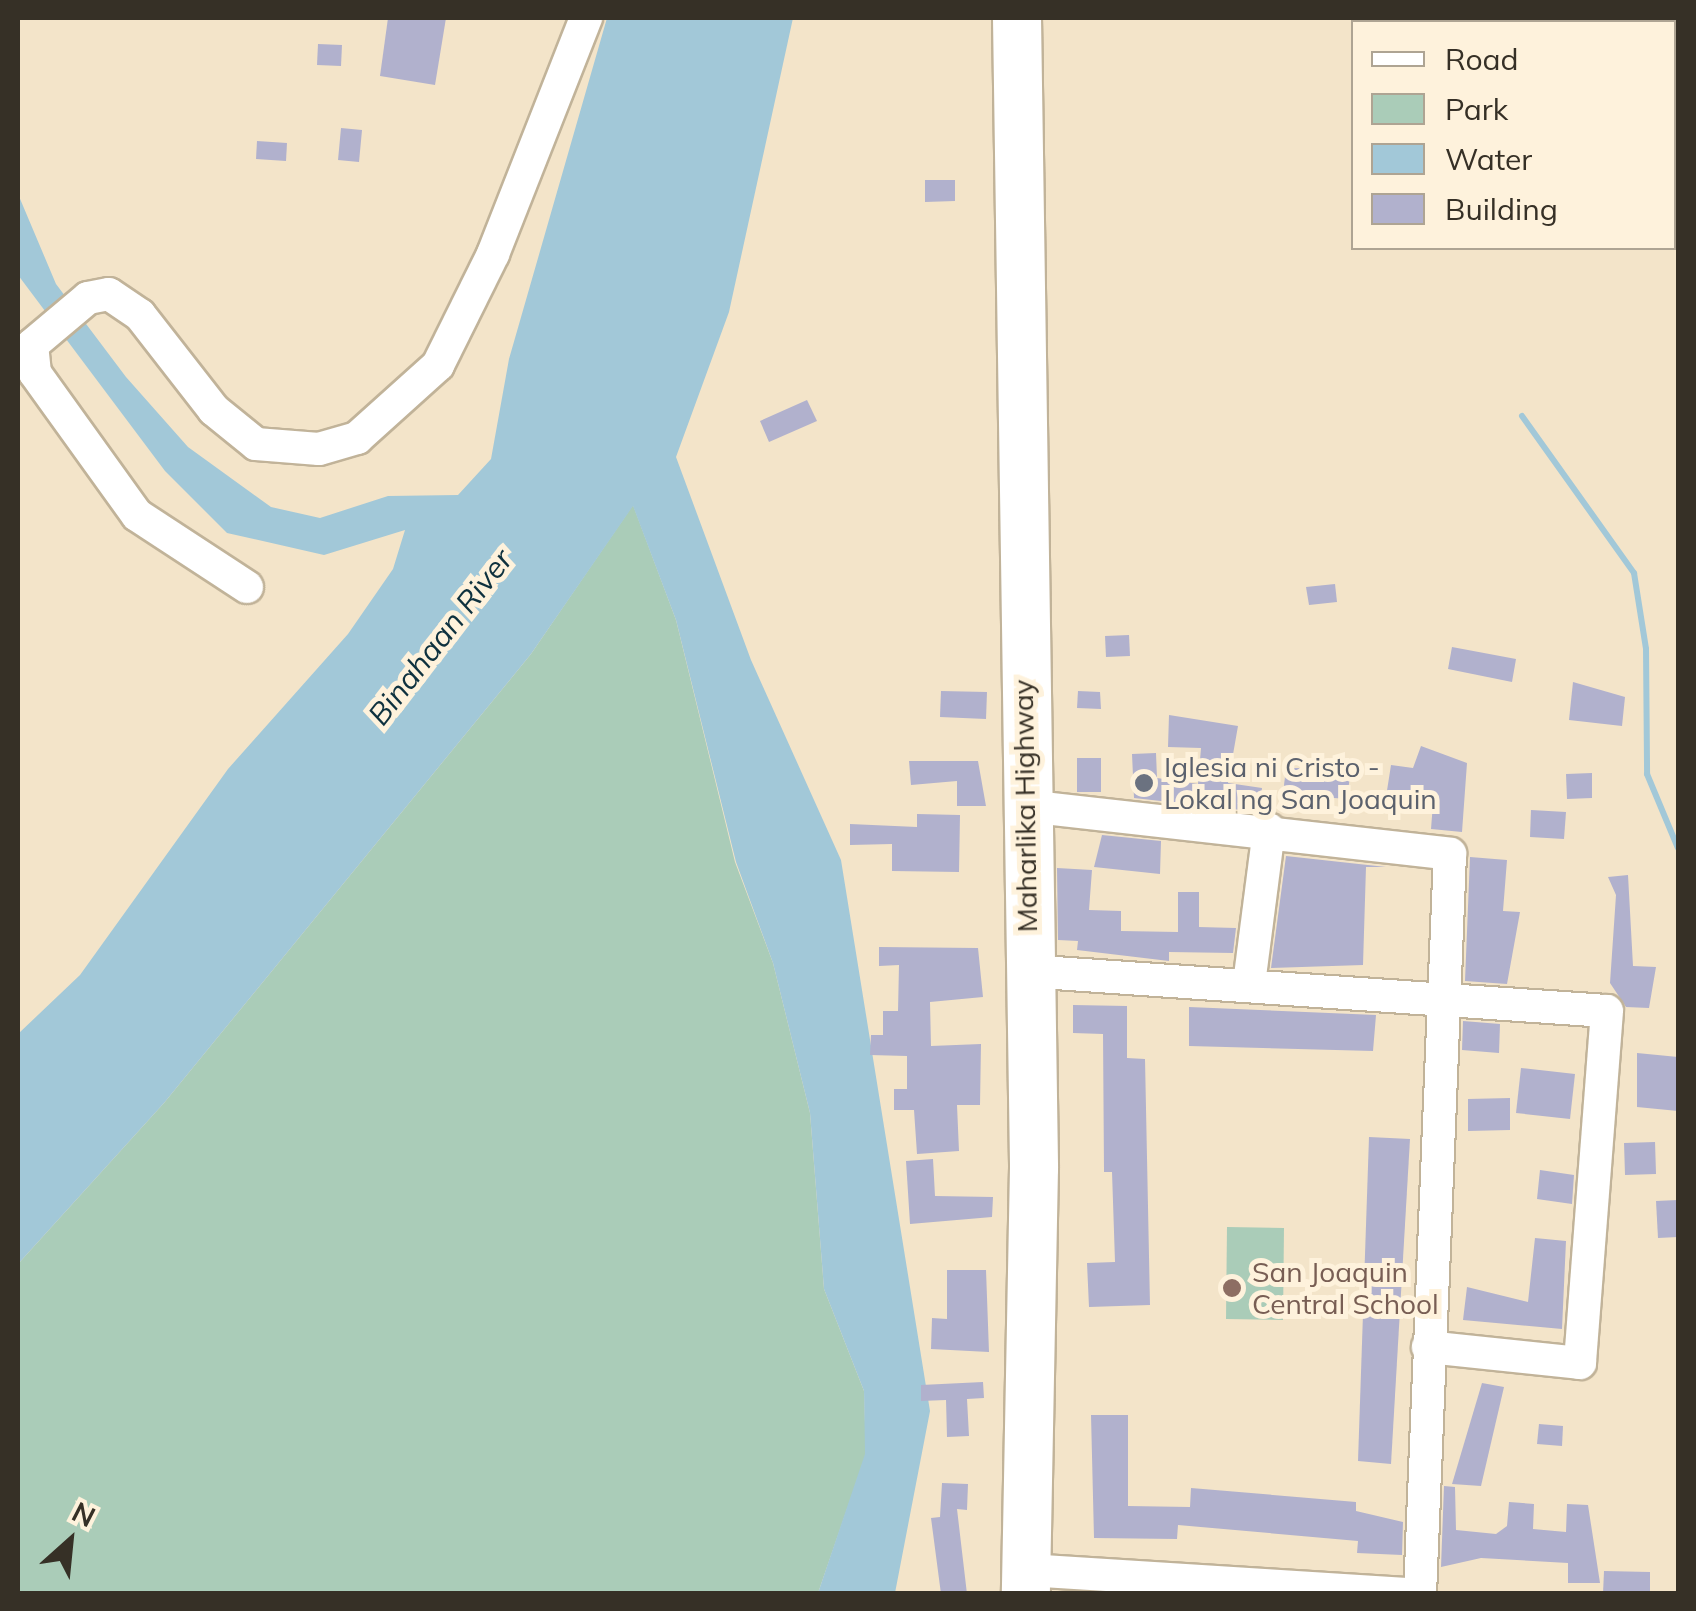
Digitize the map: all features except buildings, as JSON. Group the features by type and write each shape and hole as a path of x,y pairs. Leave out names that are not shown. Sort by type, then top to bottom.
{"highway":[{"name":"Maharlika Highway","path":"1017,18 1026,971 1034,1168 1026,1582"}],"street":[{"path":"247,587 137,515 35,374 37,338 88,298 109,294 140,315 214,410 256,444 319,449 357,438 438,365 493,254 586,18"},
{"path":"1025,806 1269,830 1450,854 1420,1594"},
{"path":"1250,984 1269,830"},
{"path":"1026,971 1607,1010 1580,1363 1428,1347"},
{"path":"1026,1582 1406,1594"}],"green space":[{"path":"633,505 676,620 735,862 773,963 810,1113 824,1289 864,1391 866,1454 818,1593 18,1593 18,1264 164,1103 531,654"},
{"path":"1227,1227 1284,1228 1283,1320 1226,1319"}],"water":[{"name":"Binahaan River","path":"607,18 793,18 729,312 676,457 751,660 841,860 930,1411 895,1593 818,1593 865,1454 864,1391 824,1289 810,1113 773,963 736,862 676,620 633,506 531,654 164,1103 18,1264 18,1034 80,975 228,769 348,634 393,569 405,530 324,555 227,533 165,471 18,275 18,194 56,284 126,377 188,447 271,507 320,518 388,496 458,495 491,459 509,359"}],"waterway":[{"path":"1522,416 1634,573 1646,649 1647,774 1678,848"}],"place":[{"name":"Iglesia ni Cristo - Lokal ng San Joaquin","path":"1144,783"},
{"name":"San Joaquin Central School","path":"1232,1288"}]}
